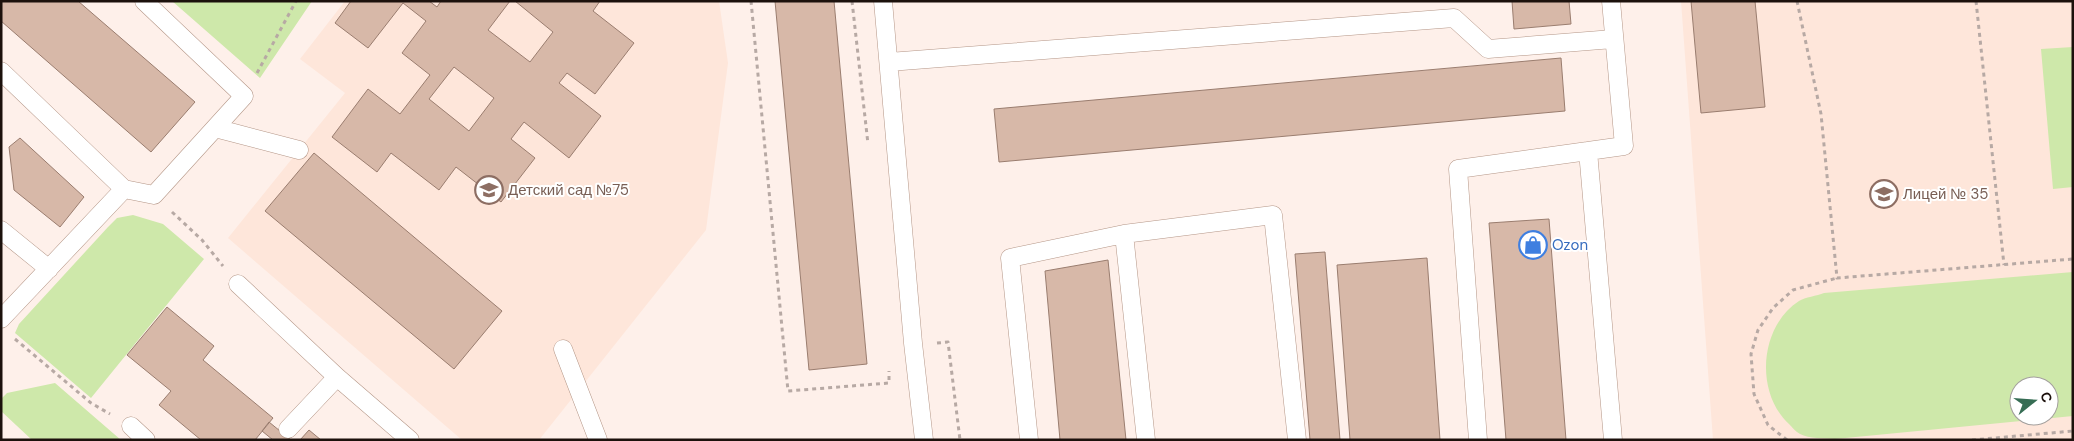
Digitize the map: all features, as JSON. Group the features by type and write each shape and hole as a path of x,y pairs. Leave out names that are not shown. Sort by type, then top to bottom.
{"lane":[{"path":"1,71 124,189 154,195 244,96 144,1"},
{"path":"883,1 913,343 924,440"},
{"path":"1478,440 1458,169 1624,146 1613,39 1612,1"},
{"path":"889,62 1453,10 1488,49 1613,39"},
{"path":"215,128 299,150"},
{"path":"1588,151 1613,440"},
{"path":"5,327 49,269 124,189"},
{"path":"1029,440 1010,258 1124,234 1273,215 1297,440"},
{"path":"1,230 49,269"},
{"path":"1124,234 1146,440"},
{"path":"238,284 337,377 410,440"},
{"path":"563,349 598,440"},
{"path":"288,429 337,377"},
{"path":"131,426 146,440"}],"path":[{"path":"244,96 296,1"},
{"path":"751,1 788,391 888,383 890,363"},
{"path":"1797,1 1821,114 1837,278"},
{"path":"1976,1 2004,265"},
{"path":"154,195 202,240 238,284"},
{"path":"1787,440 1768,424 1754,394 1751,354 1758,330 1773,308 1793,290 1837,278 2073,259"},
{"path":"5,327 91,403 131,426"},
{"path":"1972,440 2073,431"}],"shaded area":[{"name":"Детский сад №75","path":"345,1 719,1 728,63 706,230 539,440 462,440 228,238 345,93 300,59"},
{"name":"Лицей № 35","path":"1681,1 2073,1 2073,440 1713,440"}],"green space":[{"path":"172,1 312,1 260,78"},
{"path":"2073,47 2073,187 2053,189 2041,49"},
{"path":"133,215 163,224 204,259 91,398 15,333 19,324 117,218"},
{"path":"2073,272 2073,416 2059,417 2059,376 2009,376 2009,422 1835,439 1804,436 1797,432 1778,411 1771,395 1766,361 1769,343 1776,327 1786,312 1802,300 1824,293"},
{"path":"55,383 121,440 32,440 1,411 1,399 7,393"}],"building":[{"path":"1,1 78,1 195,102 151,152 1,21"},
{"path":"351,1 429,1 437,7 441,1 510,1 488,30 530,62 553,32 515,1 600,1 593,11 634,43 595,94 567,73 559,83 601,116 569,158 524,122 511,139 535,158 501,202 456,167 439,190 391,153 377,172 332,137 368,89 400,114 430,75 402,53 426,21 403,3 368,48 335,23","holes":["454,67 494,98 469,131 429,99"]},
{"path":"775,1 834,1 867,364 809,370"},
{"path":"1512,1 1569,1 1571,24 1514,29"},
{"path":"1691,1 1755,1 1765,107 1701,113"},
{"path":"1561,58 1565,111 999,162 994,109"},
{"path":"20,138 84,197 60,227 14,190 9,147"},
{"path":"314,153 502,311 454,369 265,211"},
{"path":"1549,219 1566,440 1506,440 1489,223"},
{"path":"1325,252 1340,440 1310,440 1295,254"},
{"path":"1427,258 1440,440 1350,440 1337,265"},
{"path":"1108,260 1126,440 1060,440 1045,271"},
{"path":"167,307 214,346 203,360 273,418 255,440 201,440 159,405 171,391 127,355"},
{"path":"269,422 291,440 273,440 262,431"},
{"path":"309,430 321,440 300,440"}],"place":[{"name":"Детский сад №75","path":"489,190"},
{"name":"Лицей № 35","path":"1884,194"},
{"name":"Ozon","path":"1533,245"}]}
